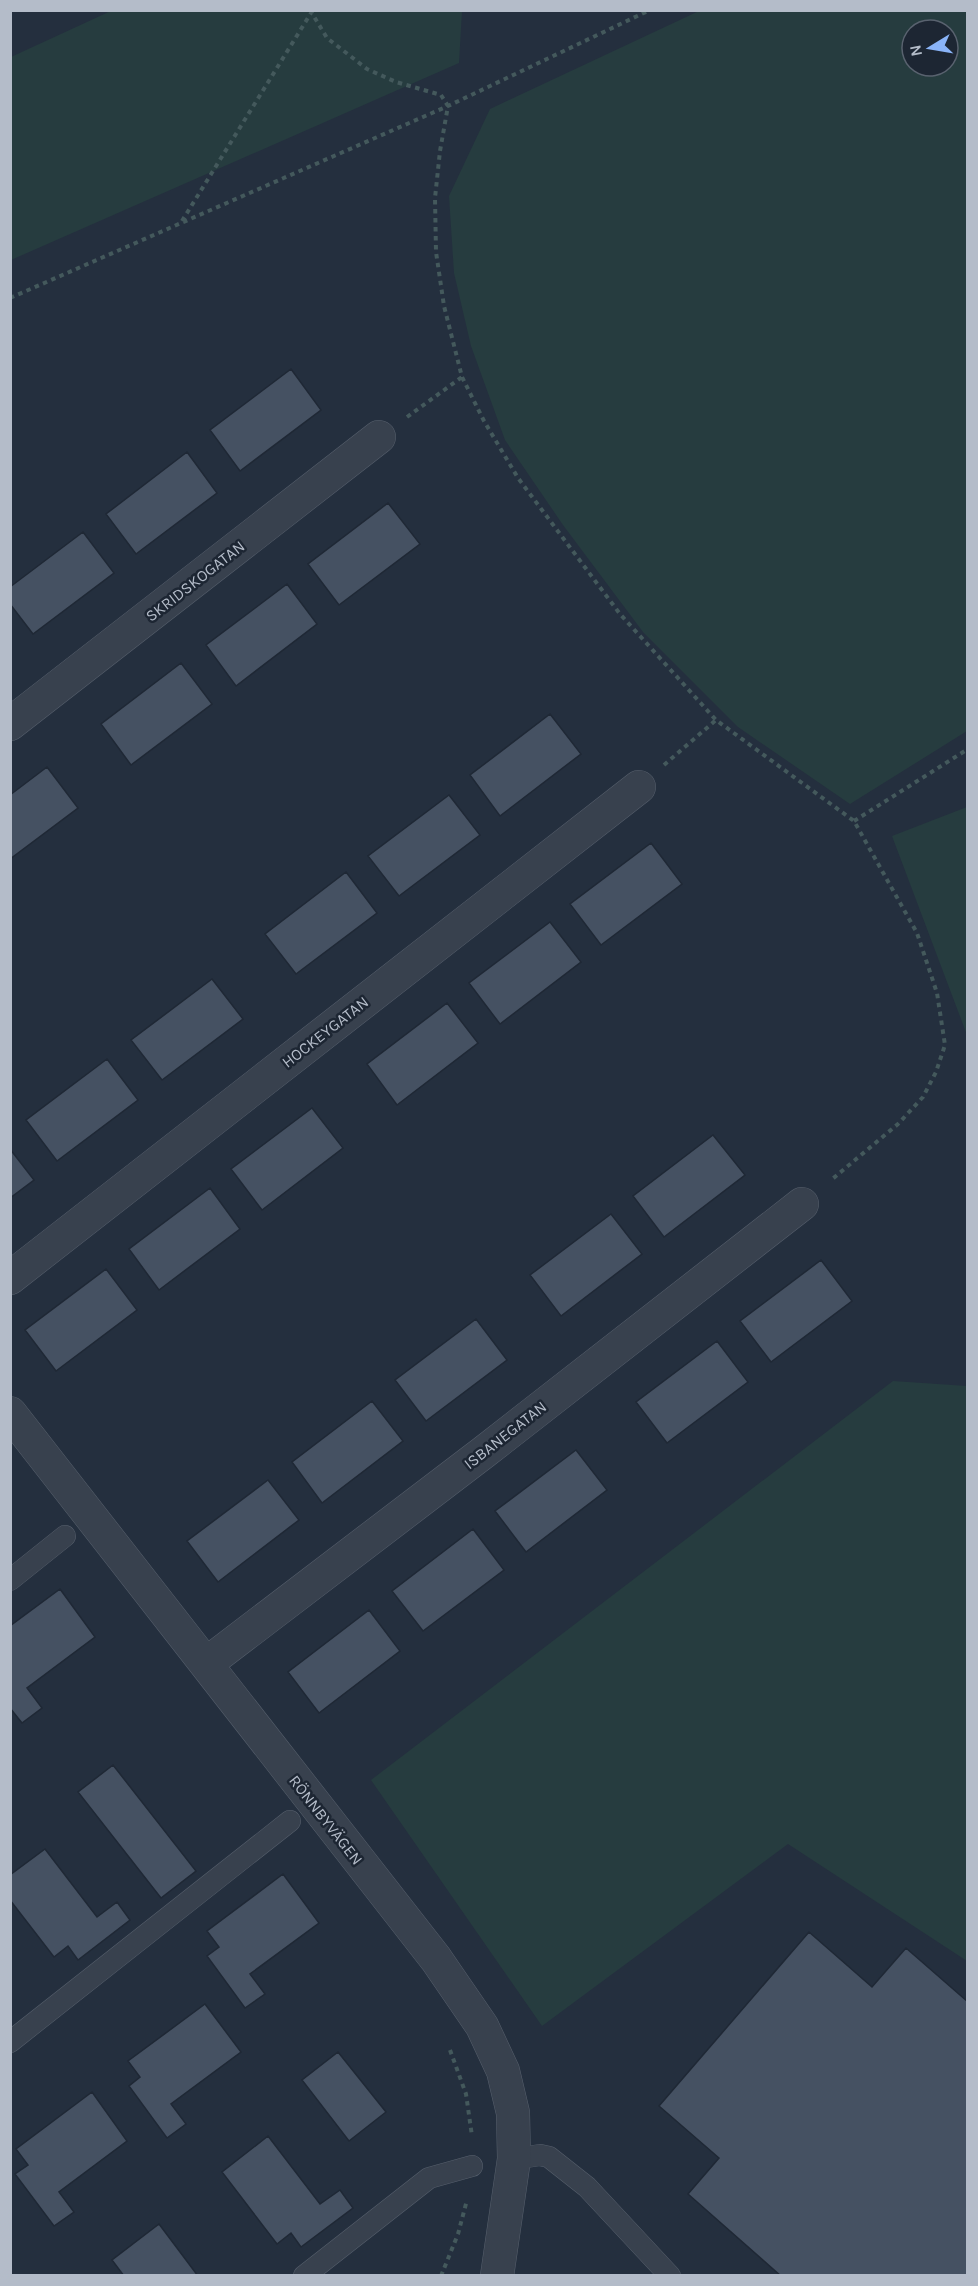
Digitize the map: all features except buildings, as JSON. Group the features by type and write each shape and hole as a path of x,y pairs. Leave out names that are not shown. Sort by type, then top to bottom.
{"street":[{"name":"SKRIDSKOGATAN","path":"10,724 379,437"},
{"name":"HOCKEYGATAN","path":"10,1278 639,787"},
{"name":"ISBANEGATAN","path":"206,1664 484,1452 802,1204"},
{"name":"RÖNNBYVÄGEN","path":"10,1413 436,1959 482,2026 502,2071 513,2114 514,2159 497,2276"}],"lane":[{"path":"10,1580 66,1536"},
{"path":"10,2042 290,1821"},
{"path":"514,2159 540,2155 549,2157 587,2187 670,2276"},
{"path":"304,2276 429,2178 472,2166"}],"path":[{"path":"10,298 448,105 650,10"},
{"path":"182,222 311,12 327,38 367,69 396,82 441,95 448,105 435,198 436,252 444,306 462,377 484,421 518,478 557,533 620,614 716,720 854,821 917,933 937,993 945,1045 936,1072 923,1097 898,1124 802,1204"},
{"path":"379,437 462,377"},
{"path":"639,787 716,720"},
{"path":"854,821 968,749"}],"green space":[{"path":"113,10 462,11 459,63 11,260 11,57"},
{"path":"699,11 967,11 967,731 850,804 738,727 643,632 563,525 505,440 471,346 454,273 449,196 490,109"},
{"path":"967,807 967,1035 892,836"},
{"path":"893,1381 967,1386 967,1961 788,1844 542,2026 371,1780"}]}
